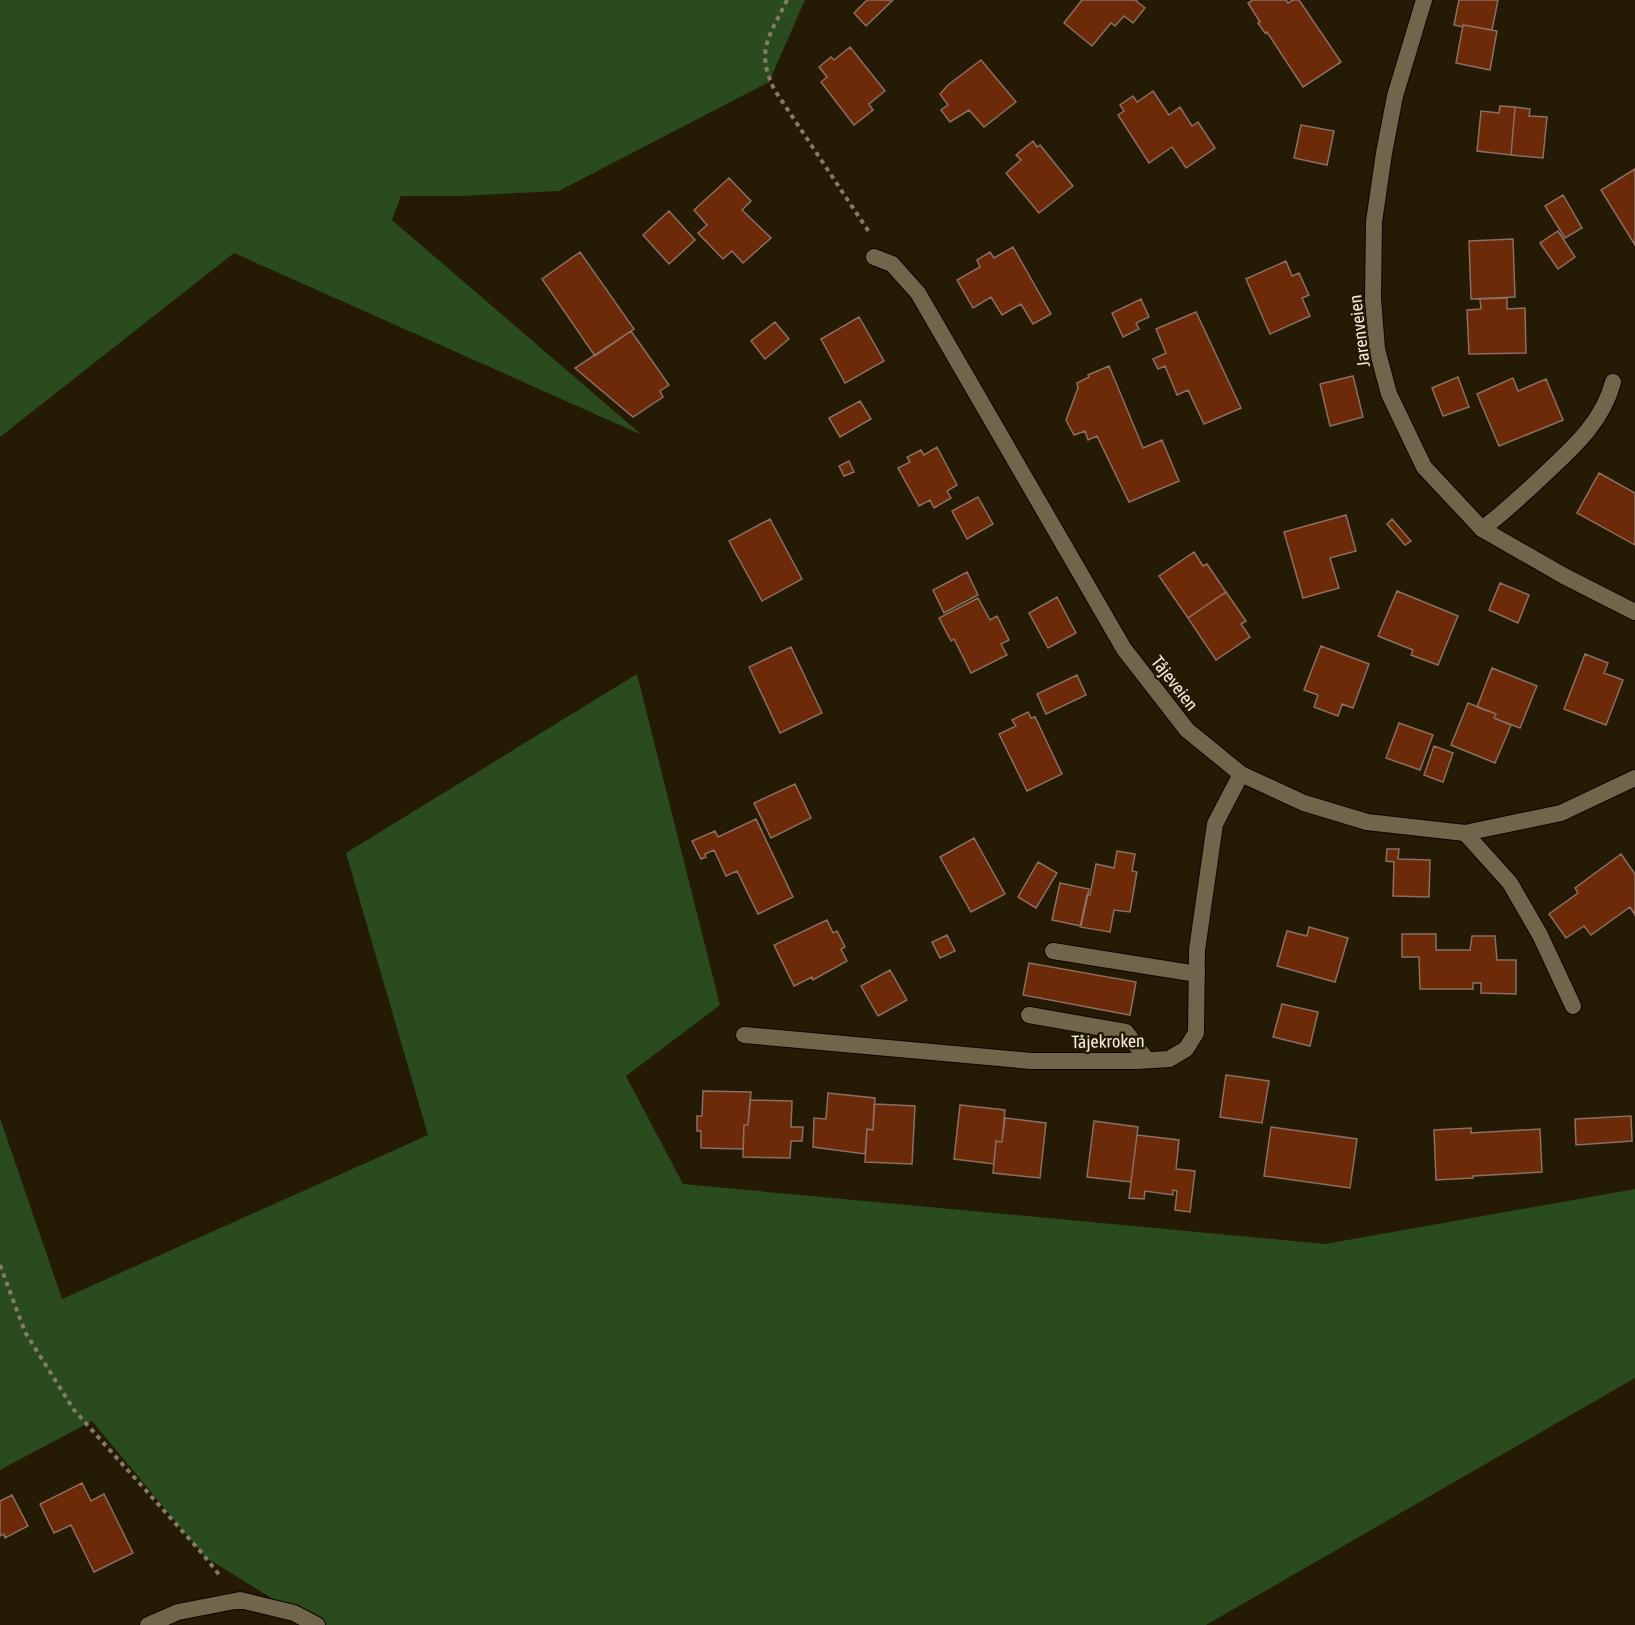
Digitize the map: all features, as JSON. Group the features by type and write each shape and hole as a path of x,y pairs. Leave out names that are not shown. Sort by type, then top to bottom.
{"street":[{"name":"Jarenveien","path":"1424,0 1395,96 1376,212 1373,299 1377,349 1389,394 1424,467 1482,528 1564,576 1635,612"},
{"name":"Tåjeveien","path":"874,256 892,264 918,293 1124,649 1187,730 1241,774 1304,803 1367,822 1465,833 1562,813 1635,778"},
{"path":"1482,528 1509,508 1584,436 1609,397 1613,382"},
{"name":"Tåjekroken","path":"744,1035 1031,1061 1169,1059 1186,1049 1196,1033 1197,950 1215,824 1241,774"},
{"path":"1465,833 1510,883 1540,935 1574,1006"},
{"path":"1053,951 1197,974"},
{"path":"1029,1015 1126,1032 1147,1060"},
{"path":"148,1625 178,1612 240,1600 294,1613 317,1625"}],"path":[{"path":"787,0 765,47 766,72 774,89 870,234 874,256"},
{"path":"0,1265 25,1332 74,1410 201,1552 240,1600"}],"green space":[{"path":"0,0 805,0 769,82 559,191 461,196 401,196 392,220 642,435 234,253 0,437"},
{"path":"637,674 720,1005 626,1076 683,1184 1325,1244 1635,1189 1635,1378 1206,1625 315,1625 205,1557 92,1421 0,1470 0,1118 62,1299 428,1135 346,853"}],"building":[{"path":"867,0 893,0 866,26 854,13"},
{"path":"1082,0 1137,0 1145,8 1133,23 1124,16 1115,26 1111,23 1092,46 1064,23"},
{"path":"1253,0 1286,0 1288,3 1299,0 1341,62 1303,87 1267,32 1265,33 1258,23 1260,22 1248,3"},
{"path":"1459,0 1498,0 1492,30 1454,25"},
{"path":"1463,25 1497,31 1490,70 1456,63"},
{"path":"850,47 885,91 869,104 873,110 854,125 821,82 827,77 819,67 831,57 834,60"},
{"path":"981,60 1016,102 984,127 969,110 950,122 941,110 948,105 940,94 948,85"},
{"path":"1153,91 1169,115 1180,107 1192,126 1198,122 1215,148 1186,168 1172,147 1149,163 1118,115 1124,111 1120,105 1133,96 1137,102"},
{"path":"1500,106 1515,107 1511,155 1477,151 1481,111 1499,113"},
{"path":"1515,107 1530,109 1529,116 1547,117 1543,158 1511,155"},
{"path":"1301,125 1334,131 1327,165 1294,158"},
{"path":"1033,141 1037,147 1040,145 1073,186 1039,213 1006,173 1021,160 1016,155"},
{"path":"1635,169 1635,245 1601,190"},
{"path":"729,178 751,201 742,210 771,238 743,263 732,251 723,259 698,233 707,225 694,210"},
{"path":"1563,195 1582,228 1565,238 1545,206"},
{"path":"669,211 695,240 669,264 643,235"},
{"path":"1558,231 1575,257 1558,269 1540,243"},
{"path":"1513,239 1515,297 1471,299 1469,241"},
{"path":"1013,247 1051,314 1033,324 1021,304 1002,315 991,297 973,308 957,280 980,267 977,260 990,252 994,258"},
{"path":"580,252 634,329 595,356 542,279"},
{"path":"1286,261 1292,276 1299,273 1309,295 1302,298 1310,316 1270,334 1246,279"},
{"path":"1507,298 1507,309 1525,308 1526,353 1469,354 1467,310 1481,309 1480,299"},
{"path":"1141,299 1149,317 1136,323 1139,329 1123,337 1112,313"},
{"path":"1196,312 1241,408 1204,424 1188,390 1177,395 1165,366 1158,369 1153,359 1166,353 1156,329"},
{"path":"859,317 884,361 845,383 821,339"},
{"path":"775,322 789,339 765,359 751,341"},
{"path":"631,331 669,385 660,391 663,397 633,417 575,368"},
{"path":"1109,366 1143,448 1162,440 1179,481 1129,502 1097,436 1088,440 1085,431 1074,435 1066,420 1078,388 1077,383 1089,377 1088,375"},
{"path":"1353,376 1363,417 1330,426 1320,384"},
{"path":"1458,377 1469,407 1443,416 1432,388"},
{"path":"1513,378 1518,391 1546,379 1563,420 1499,446 1477,394"},
{"path":"860,401 871,419 840,437 829,418"},
{"path":"937,447 957,485 947,491 951,498 934,508 930,500 919,506 898,468 910,462 907,457 921,450 924,455"},
{"path":"849,461 854,472 844,476 839,466"},
{"path":"1599,473 1635,493 1635,545 1577,513"},
{"path":"978,497 993,524 967,539 952,511"},
{"path":"1346,515 1356,551 1330,558 1339,588 1303,598 1284,532"},
{"path":"770,519 802,579 762,601 729,541"},
{"path":"1392,519 1411,541 1405,545 1387,524"},
{"path":"1194,552 1203,566 1207,564 1226,592 1188,618 1159,576"},
{"path":"967,572 978,595 944,613 933,590"},
{"path":"1500,583 1529,595 1518,623 1489,610"},
{"path":"1397,591 1458,616 1438,665 1411,655 1413,650 1378,636"},
{"path":"1226,592 1246,621 1241,624 1250,637 1216,660 1188,618"},
{"path":"1057,597 1076,633 1048,648 1029,613"},
{"path":"978,598 990,620 997,616 1009,640 1001,644 1007,655 971,673 954,639 951,641 939,618"},
{"path":"1321,646 1369,664 1353,708 1342,704 1338,716 1314,707 1318,695 1304,690"},
{"path":"791,647 822,713 780,733 749,667"},
{"path":"1585,654 1608,663 1604,673 1623,680 1606,725 1564,709"},
{"path":"1492,668 1537,686 1520,728 1494,718 1496,714 1477,707"},
{"path":"1077,675 1086,695 1046,714 1037,694"},
{"path":"1468,703 1496,714 1494,718 1511,725 1495,763 1451,745"},
{"path":"1028,712 1031,718 1035,717 1062,774 1027,791 999,734 1016,726 1012,720"},
{"path":"1399,723 1433,735 1420,770 1386,758"},
{"path":"1434,746 1453,753 1443,782 1424,775"},
{"path":"795,784 811,818 771,838 754,803"},
{"path":"756,819 793,897 758,914 737,871 726,876 714,850 705,854 706,857 701,859 692,841 715,831 718,837"},
{"path":"974,838 1005,894 971,912 940,857"},
{"path":"1387,849 1399,849 1398,859 1430,860 1429,897 1393,896 1394,862 1386,861"},
{"path":"1117,851 1135,854 1132,871 1137,872 1130,912 1114,910 1110,932 1080,927 1087,895 1090,895 1096,864 1114,868"},
{"path":"1621,854 1635,874 1635,915 1630,907 1591,935 1584,926 1566,938 1549,914 1578,893 1575,888"},
{"path":"1038,862 1057,873 1036,908 1018,897"},
{"path":"1060,883 1089,889 1081,926 1052,920"},
{"path":"827,920 833,933 837,931 845,947 841,949 847,961 813,980 812,977 794,986 774,945"},
{"path":"1309,927 1348,938 1335,982 1277,966 1287,931 1307,936"},
{"path":"1402,934 1436,934 1436,950 1470,950 1472,936 1495,936 1497,960 1516,960 1516,994 1481,993 1481,983 1473,983 1473,989 1420,989 1419,957 1402,957"},
{"path":"947,935 955,951 940,958 932,942"},
{"path":"1029,963 1136,982 1130,1015 1023,995"},
{"path":"890,970 907,1000 878,1016 861,986"},
{"path":"1282,1004 1318,1012 1310,1046 1273,1037"},
{"path":"1226,1075 1269,1081 1262,1123 1220,1117"},
{"path":"703,1091 751,1092 748,1125 744,1125 743,1149 701,1148 701,1131 697,1131 697,1116 702,1116"},
{"path":"828,1093 875,1098 873,1130 867,1129 865,1154 813,1147 814,1118 826,1119"},
{"path":"750,1100 792,1101 791,1127 803,1127 802,1141 791,1141 790,1158 743,1157 744,1125 748,1125"},
{"path":"874,1104 915,1106 912,1164 865,1162 867,1129 873,1130"},
{"path":"960,1105 1005,1110 1002,1142 996,1141 994,1164 954,1159"},
{"path":"1631,1116 1632,1141 1576,1145 1575,1119"},
{"path":"1005,1118 1046,1123 1040,1178 993,1173 996,1141 1002,1142"},
{"path":"1094,1121 1138,1127 1131,1182 1087,1177"},
{"path":"1271,1127 1357,1139 1350,1188 1264,1176"},
{"path":"1471,1128 1471,1133 1540,1129 1542,1172 1436,1180 1434,1130"},
{"path":"1137,1135 1179,1140 1176,1169 1195,1171 1190,1212 1175,1210 1177,1191 1173,1190 1173,1195 1145,1191 1144,1199 1129,1198"},
{"path":"82,1483 91,1501 104,1494 133,1553 94,1572 71,1525 54,1533 40,1504"},
{"path":"12,1495 28,1526 5,1538 4,1534 0,1536 0,1501"}]}
